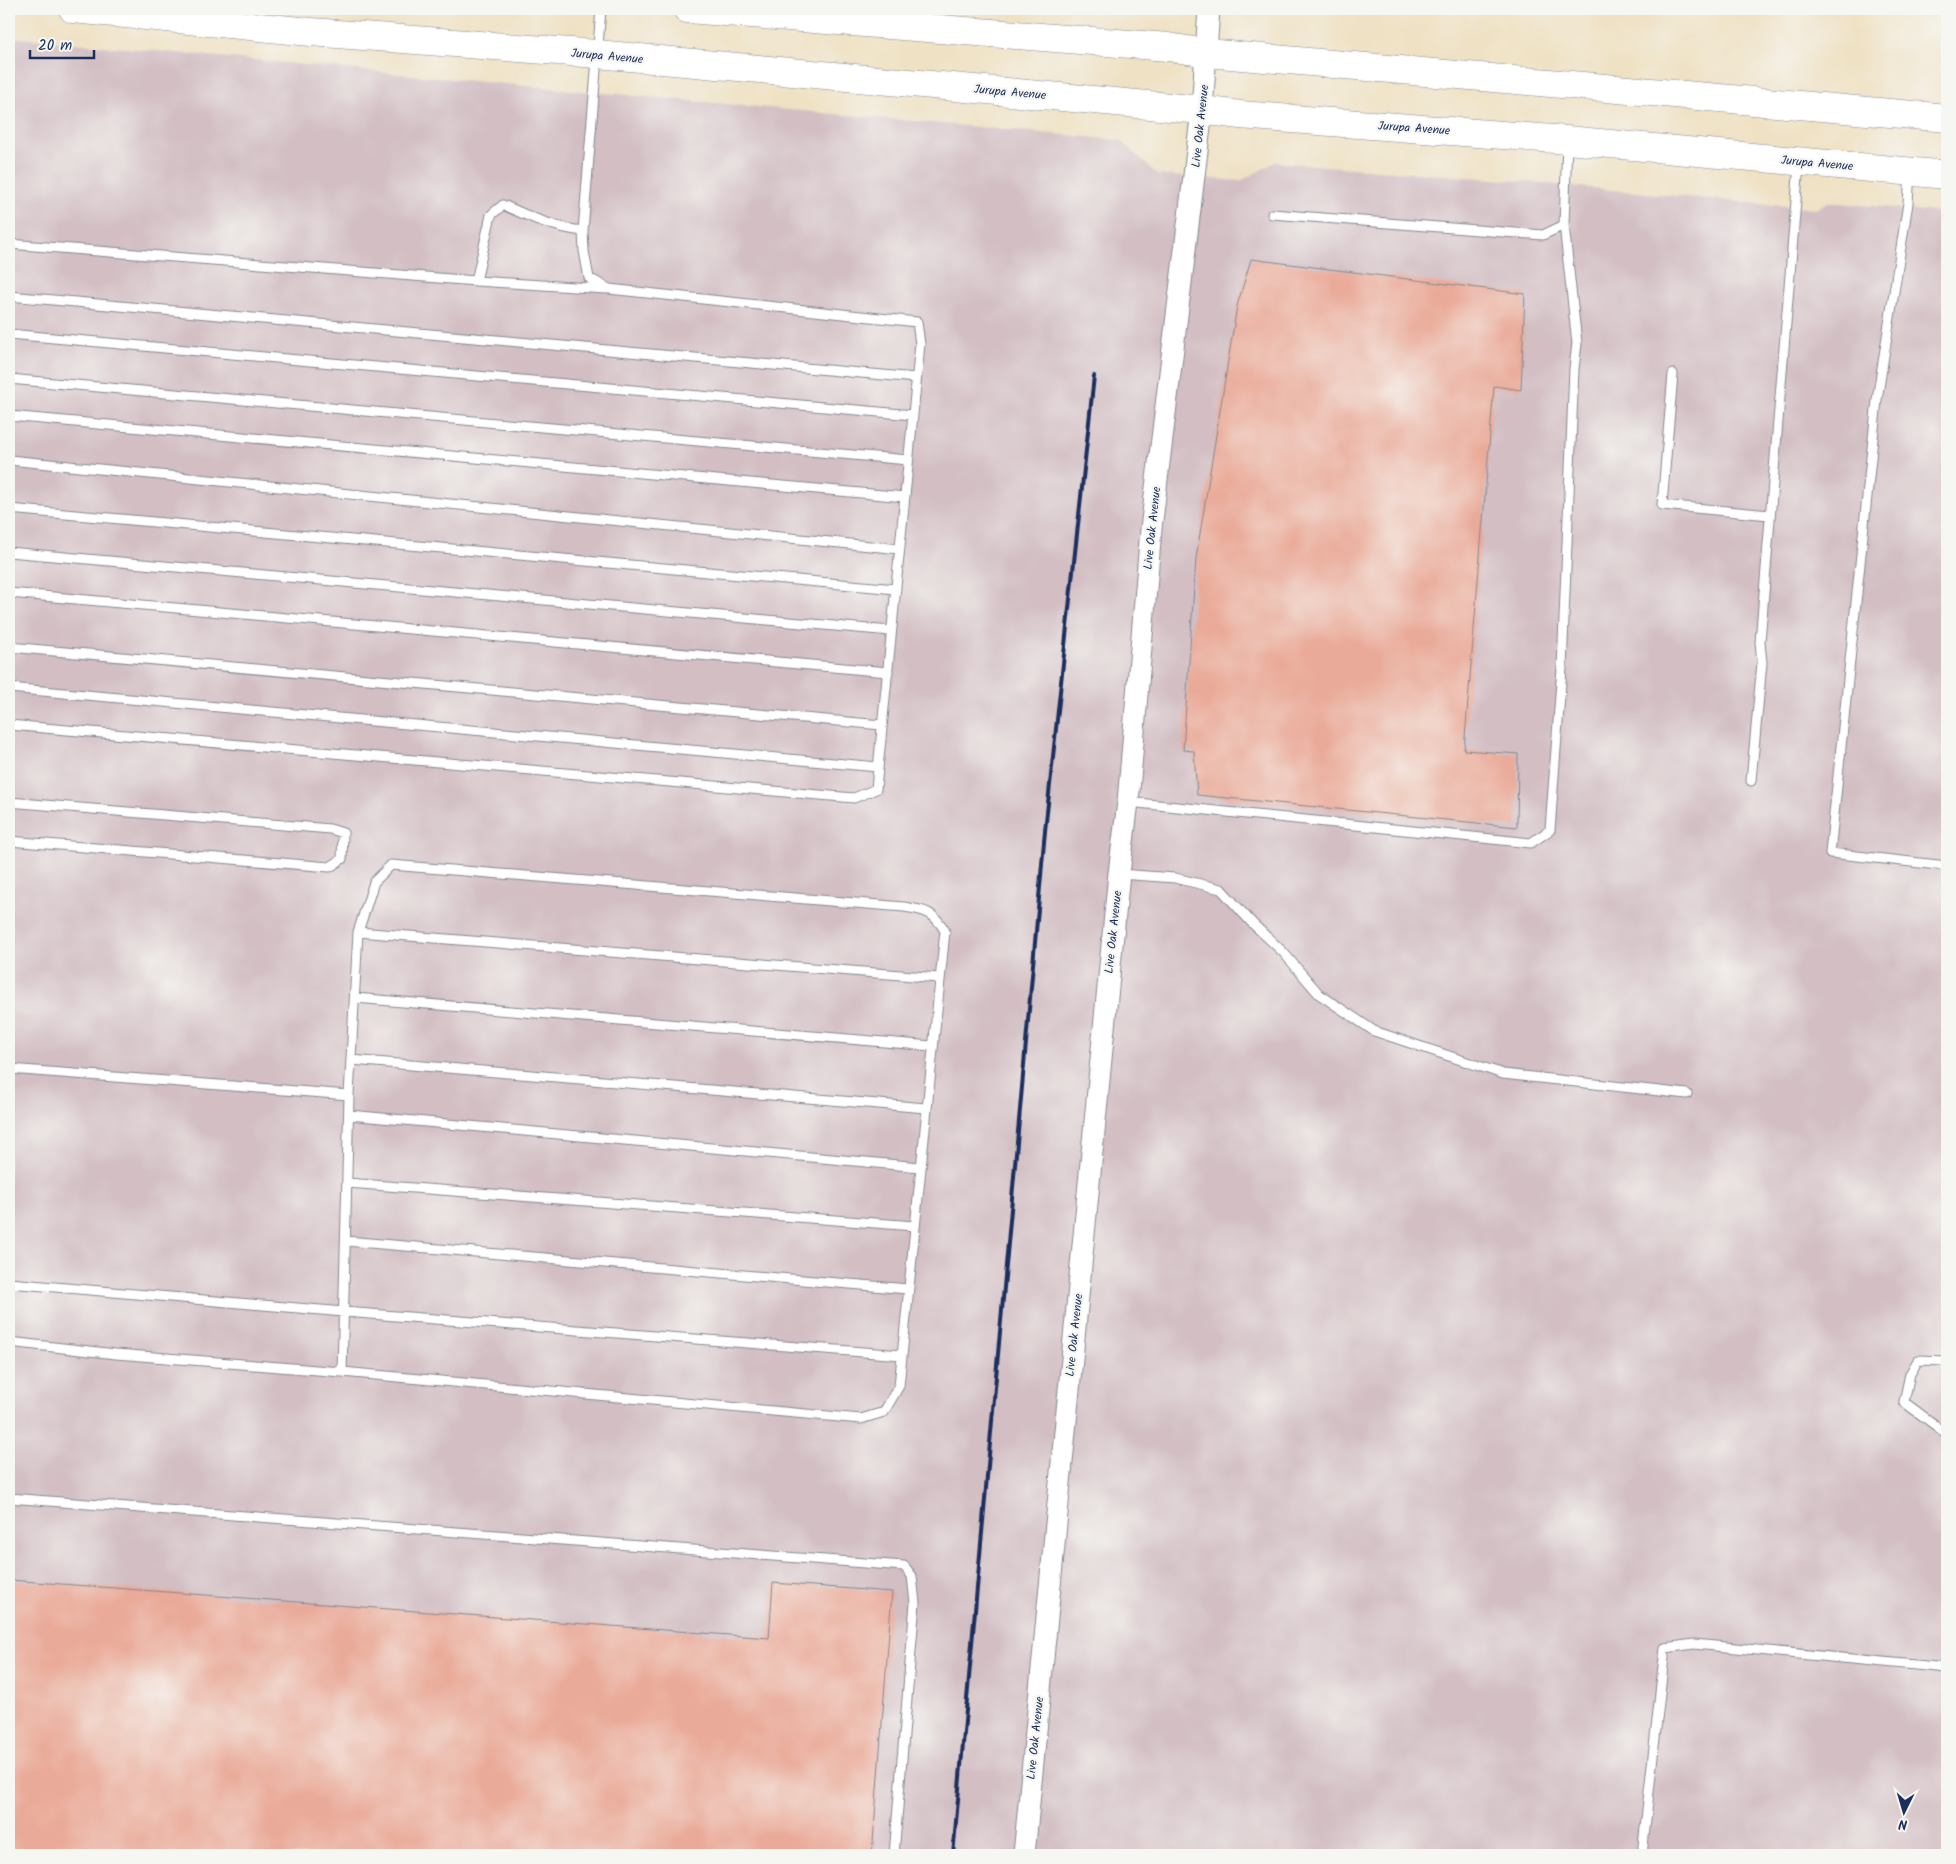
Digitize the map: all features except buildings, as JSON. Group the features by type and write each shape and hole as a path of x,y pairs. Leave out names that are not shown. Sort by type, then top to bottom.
{"main road":[{"name":"Jurupa Avenue","path":"73,9 312,32 597,54 1202,110 1248,116 1567,140 1947,175"},
{"path":"686,9 1168,47 1207,53 1947,118"}],"street":[{"name":"Live Oak Avenue","path":"1024,1855 1119,874 1128,802 1150,529 1202,110 1209,9"}],"lane":[{"path":"602,9 583,231 584,251 589,278 609,289"},
{"path":"1128,802 1531,843 1550,830 1562,668 1577,343 1564,225 1567,140"},
{"path":"1751,781 1762,663 1760,642 1799,162"},
{"path":"1910,172 1908,203 1877,400 1830,853 1947,866"},
{"path":"476,280 491,215 503,205 544,223 564,229 583,231"},
{"path":"1272,214 1542,235 1564,225"},
{"path":"9,244 609,289 669,297 917,322 920,344 876,789 854,798 9,725"},
{"path":"9,296 916,378"},
{"path":"9,334 913,416"},
{"path":"1673,374 1662,504 1770,515"},
{"path":"9,379 908,460"},
{"path":"9,416 905,497"},
{"path":"9,460 900,549"},
{"path":"9,509 896,589"},
{"path":"9,552 892,631"},
{"path":"9,593 888,672"},
{"path":"9,647 882,725"},
{"path":"9,688 878,767"},
{"path":"9,802 330,829 343,833 344,848 342,859 330,867 9,841"},
{"path":"9,1342 116,1354 342,1372 861,1419 884,1412 899,1386 945,931 938,920 925,910 904,907 391,865 374,882 358,932 349,1095 342,1372"},
{"path":"1119,874 1175,878 1221,889 1252,923 1283,952 1319,994 1374,1032 1503,1074 1687,1094"},
{"path":"358,932 939,978"},
{"path":"355,998 932,1046"},
{"path":"351,1060 926,1108"},
{"path":"9,1069 349,1095"},
{"path":"349,1115 920,1167"},
{"path":"347,1183 915,1226"},
{"path":"346,1241 908,1290"},
{"path":"9,1283 344,1312 902,1354"},
{"path":"1947,1362 1918,1360 1910,1374 1904,1402 1947,1434"},
{"path":"9,1498 904,1566 912,1576 915,1603 894,1855"},
{"path":"1642,1855 1664,1648 1694,1644 1947,1668"}],"shaded area":[{"path":"9,37 1121,140 1158,175 1241,181 1275,162 1518,181 1816,209 1827,202 1947,213 1947,1855 9,1855"}],"railway":[{"path":"953,1855 1045,831 1094,376"}]}
